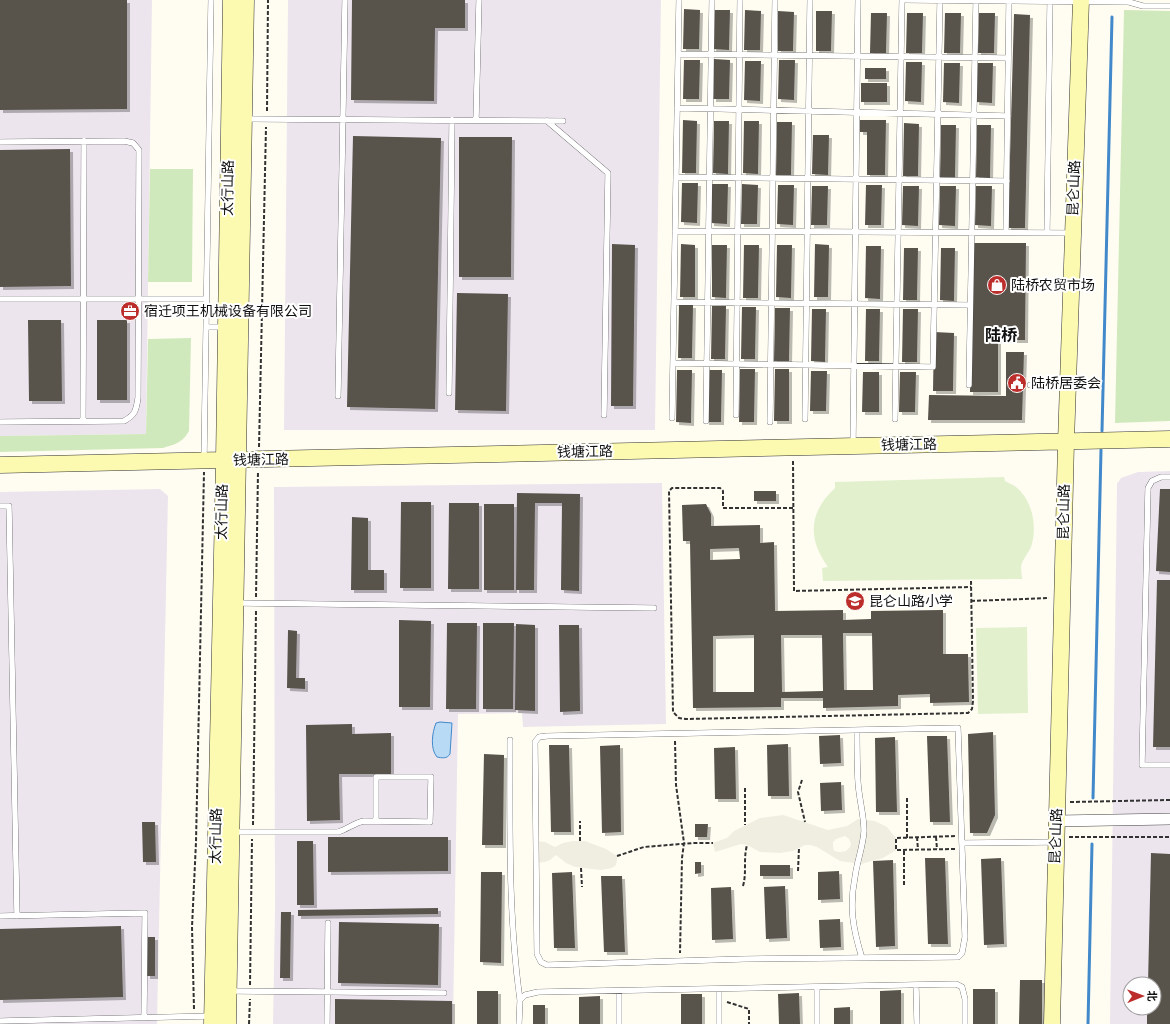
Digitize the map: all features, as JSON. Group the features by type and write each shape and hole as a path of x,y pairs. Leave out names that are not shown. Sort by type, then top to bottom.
{"street":[{"name":"太行山路","path":"212,1020 220,991 231,460 236,119 231,0"},
{"name":"太行山路","path":"231,460 226,327 236,119 246,0"},
{"name":"昆仑山路","path":"1052,1024 1066,442 1080,1"},
{"name":"钱塘江路","path":"0,465 1170,440"},
{"path":"1057,821 1170,819"},
{"name":"太行山路","path":"220,991 228,1024"}],"lane":[{"path":"204,461 211,0"},
{"path":"338,396 346,0"},
{"path":"476,120 479,0"},
{"path":"672,418 678,0"},
{"path":"706,421 712,0"},
{"path":"736,415 740,0"},
{"path":"770,422 775,0"},
{"path":"805,418 810,0"},
{"path":"853,446 858,0"},
{"path":"895,419 902,0"},
{"path":"906,0 1129,2 1143,6 1170,6"},
{"path":"673,363 933,367 940,0"},
{"path":"969,385 976,0"},
{"path":"1006,232 1009,1"},
{"path":"1047,233 1050,1"},
{"path":"678,54 1008,58"},
{"path":"677,108 1008,116"},
{"path":"236,119 563,121"},
{"path":"449,393 452,120"},
{"path":"547,121 608,173 604,415"},
{"path":"83,421 84,141"},
{"path":"0,142 124,141 133,143 139,150 137,408 132,417 124,421 0,422"},
{"path":"676,177 1006,181"},
{"path":"675,231 1073,233"},
{"path":"0,299 206,299"},
{"path":"674,302 970,305"},
{"path":"206,327 226,327"},
{"path":"1030,385 1068,386"},
{"path":"1170,477 1162,477 1152,481 1148,488 1142,765 1170,765"},
{"path":"0,506 9,506 18,916"},
{"path":"228,603 654,608"},
{"path":"958,728 965,936 962,953 958,957 680,961 547,965 541,962 537,954 535,742 538,737 547,736 675,733 958,728"},
{"path":"857,730 858,782 864,819 864,832 855,877 852,909 855,933 862,958"},
{"path":"510,740 510,859 516,967 520,1000 519,1024"},
{"path":"223,832 338,832 347,830 357,823 376,821 430,822 431,777 376,777 376,821"},
{"path":"962,846 1056,840"},
{"path":"0,916 145,912 144,1018"},
{"path":"327,1024 328,923"},
{"path":"520,1000 524,995 538,992 956,984 962,987 965,999 965,1024"},
{"path":"916,985 917,1024"},
{"path":"817,987 817,1024"},
{"path":"719,989 719,1024"},
{"path":"220,991 444,993"},
{"path":"619,991 619,1024"},
{"path":"0,1021 194,1017 212,1020"}],"path":[{"path":"248,1024 250,991 258,460 267,119 268,0"},
{"path":"793,448 794,591 971,587"},
{"path":"194,1017 192,926 196,842 204,461"},
{"path":"793,508 723,508 723,491 720,488 672,488 669,491 673,712 679,718 968,713 972,709 973,701 971,581"},
{"path":"971,601 1062,597"},
{"path":"675,733 676,785 684,843 682,858 680,961"},
{"path":"802,780 798,792 804,822"},
{"path":"745,788 745,825"},
{"path":"907,797 907,838"},
{"path":"1057,802 1170,800"},
{"path":"580,821 580,841"},
{"path":"962,836 896,838 896,850 937,849 962,846"},
{"path":"918,837 918,850"},
{"path":"936,837 937,849"},
{"path":"1056,840 1170,837"},
{"path":"617,856 644,847 684,843 712,843"},
{"path":"743,886 746,876 745,859 747,845"},
{"path":"798,872 799,848"},
{"path":"904,850 904,885"},
{"path":"581,868 582,887"},
{"path":"726,1001 749,1009 749,1024"}],"shaded area":[{"path":"0,0 152,0 146,434 0,436"},
{"path":"288,0 661,0 655,430 284,430"},
{"path":"1170,471 1170,1024 1110,1024 1117,484 1121,478 1138,472"},
{"path":"662,483 666,724 523,727 522,713 458,714 453,1024 273,1024 275,909 274,487"},
{"path":"160,489 168,496 157,1024 0,1024 0,492"},
{"path":"783,815 828,830 847,826 858,819 875,821 887,827 896,838 896,850 883,858 861,864 840,861 817,847 810,845 805,845 793,851 780,853 760,852 747,845 741,844 715,852 713,843 727,838 734,831 760,818","holes":["845,836 849,839 851,844 846,851 834,851 833,842 836,839"]},
{"path":"536,841 545,842 555,847 563,843 573,841 585,841 606,849 617,856 616,865 612,868 601,870 575,867 566,863 556,855 545,862 536,863"}],"green space":[{"path":"1124,10 1170,11 1170,421 1115,423"},
{"path":"150,169 193,169 192,282 148,282"},
{"path":"191,338 189,431 184,438 178,442 163,448 0,452 0,436 146,434 148,339"},
{"path":"1004,477 1005,481 1016,487 1021,492 1032,513 1034,528 1032,544 1021,565 1022,579 823,581 822,568 828,567 817,546 814,536 814,526 820,506 835,488 835,482"},
{"path":"1027,627 1028,713 978,714 976,628"}],"water":[{"path":"436,723 452,723 450,754 444,758 437,757 433,750 433,736"}],"building":[{"path":"0,0 127,0 127,109 0,110"},
{"path":"352,0 465,0 465,28 435,28 434,101 351,100"},
{"path":"684,9 700,10 699,49 683,49"},
{"path":"714,10 730,10 729,50 713,49"},
{"path":"745,10 761,11 760,50 744,50"},
{"path":"778,11 794,12 793,51 778,51"},
{"path":"816,11 832,11 831,51 816,51"},
{"path":"871,13 887,13 886,53 870,53"},
{"path":"907,13 923,13 922,53 906,53"},
{"path":"945,13 961,13 960,53 944,53"},
{"path":"979,13 995,13 994,53 978,53"},
{"path":"1014,14 1030,15 1025,228 1008,228"},
{"path":"714,59 730,60 729,99 713,99"},
{"path":"684,60 700,60 699,99 683,99"},
{"path":"779,60 795,60 794,100 778,99"},
{"path":"745,61 761,61 760,101 744,100"},
{"path":"906,62 922,62 921,102 905,101"},
{"path":"944,63 960,63 959,103 943,102"},
{"path":"977,63 993,63 992,103 976,102"},
{"path":"865,68 886,68 886,79 865,79"},
{"path":"861,83 887,83 887,102 861,102"},
{"path":"683,120 697,121 696,173 682,173"},
{"path":"860,120 886,120 885,175 867,175 867,132 860,132"},
{"path":"714,121 729,121 728,174 713,173"},
{"path":"744,121 759,121 758,174 743,173"},
{"path":"777,122 792,122 791,175 776,175"},
{"path":"904,123 919,124 918,176 903,176"},
{"path":"941,125 956,125 955,178 940,178"},
{"path":"977,125 991,125 990,178 976,177"},
{"path":"813,135 829,135 828,175 812,174"},
{"path":"353,136 441,138 435,409 347,407"},
{"path":"459,137 512,137 511,277 459,277"},
{"path":"70,149 71,286 0,287 0,150"},
{"path":"682,183 698,183 697,223 681,222"},
{"path":"712,184 728,184 727,224 711,223"},
{"path":"742,184 758,185 757,224 741,224"},
{"path":"778,185 794,185 793,225 777,224"},
{"path":"866,185 882,185 881,225 865,225"},
{"path":"812,186 828,186 827,225 811,225"},
{"path":"903,186 919,186 918,226 902,225"},
{"path":"940,186 956,186 955,226 939,225"},
{"path":"976,186 992,186 991,226 975,225"},
{"path":"972,243 1026,243 1025,340 998,340 998,392 970,392"},
{"path":"612,244 635,245 633,406 611,406"},
{"path":"681,244 695,245 695,297 680,297"},
{"path":"815,244 829,245 828,297 814,297"},
{"path":"712,245 727,245 726,298 712,297"},
{"path":"744,245 759,245 758,298 743,298"},
{"path":"777,245 792,245 791,298 776,297"},
{"path":"866,246 881,246 880,299 865,298"},
{"path":"904,248 918,248 917,300 903,300"},
{"path":"941,248 955,248 954,301 940,300"},
{"path":"457,293 508,294 506,411 455,410"},
{"path":"679,305 693,305 692,358 678,358"},
{"path":"712,306 726,306 725,359 711,359"},
{"path":"742,307 756,307 755,359 741,359"},
{"path":"775,308 790,308 789,361 774,361"},
{"path":"812,309 826,309 825,362 811,361"},
{"path":"866,309 880,309 879,361 865,361"},
{"path":"903,309 918,309 917,362 902,362"},
{"path":"28,320 61,320 62,401 29,401"},
{"path":"97,320 127,320 127,400 97,400"},
{"path":"934,332 954,333 953,391 933,391"},
{"path":"1006,352 1024,352 1022,420 928,420 929,395 1006,396"},
{"path":"740,369 755,369 754,422 739,422"},
{"path":"775,369 789,369 789,421 774,421"},
{"path":"677,370 692,370 691,423 676,422"},
{"path":"707,370 722,370 721,422 706,422"},
{"path":"811,371 827,371 826,411 810,411"},
{"path":"863,372 879,372 879,412 862,412"},
{"path":"900,372 916,372 915,412 899,412"},
{"path":"1160,489 1170,489 1170,572 1156,571"},
{"path":"754,491 776,491 776,501 754,501"},
{"path":"517,493 580,494 579,591 561,590 562,503 535,503 534,590 516,590"},
{"path":"401,502 431,502 431,588 400,588"},
{"path":"449,503 479,503 479,589 448,589"},
{"path":"484,504 514,504 514,590 484,590"},
{"path":"706,504 711,514 711,526 760,525 760,543 774,542 775,611 843,610 843,620 871,619 871,611 943,610 943,654 968,654 969,702 930,703 930,694 898,695 898,706 823,708 823,698 781,698 781,707 693,708 690,541 683,541 682,505","holes":["739,548 740,559 710,560 710,549","843,633 872,633 873,690 844,690","754,635 754,692 713,692 713,636","781,635 822,635 823,691 782,692"]},
{"path":"352,517 368,518 368,570 384,570 384,590 351,590"},
{"path":"1157,580 1170,580 1170,747 1153,747"},
{"path":"399,620 431,621 430,707 399,707"},
{"path":"447,623 477,623 476,709 446,709"},
{"path":"483,623 514,623 513,709 483,709"},
{"path":"516,624 535,625 535,711 515,710"},
{"path":"559,625 579,625 580,711 560,712"},
{"path":"288,630 297,631 296,678 305,678 305,689 287,688"},
{"path":"352,724 352,734 391,733 391,774 339,774 340,820 307,821 306,725"},
{"path":"993,732 995,815 987,833 970,833 968,734"},
{"path":"840,735 841,763 820,764 819,736"},
{"path":"927,736 947,736 950,822 930,822"},
{"path":"895,737 897,812 876,812 875,738"},
{"path":"788,744 789,796 768,796 767,745"},
{"path":"549,745 569,745 571,832 551,832"},
{"path":"620,745 621,832 602,833 600,746"},
{"path":"735,747 736,799 715,799 714,748"},
{"path":"484,754 504,755 503,845 482,845"},
{"path":"841,782 842,810 821,811 820,783"},
{"path":"142,822 155,822 156,862 143,862"},
{"path":"695,824 708,824 707,837 695,837"},
{"path":"328,837 448,837 448,871 328,872"},
{"path":"297,841 313,841 314,905 297,905"},
{"path":"1151,853 1170,854 1170,1024 1147,1024 1147,1016 1162,1016 1162,976 1148,976"},
{"path":"925,858 945,858 948,944 928,944"},
{"path":"1001,858 1004,944 984,945 981,859"},
{"path":"893,860 895,946 876,947 873,861"},
{"path":"695,862 701,862 701,873 695,874"},
{"path":"760,865 790,865 790,876 760,876"},
{"path":"839,871 840,899 818,900 818,872"},
{"path":"481,872 502,872 501,963 480,962"},
{"path":"572,872 575,948 554,948 552,873"},
{"path":"601,876 622,876 625,952 604,952"},
{"path":"785,886 787,938 766,939 764,887"},
{"path":"731,887 733,939 712,940 711,888"},
{"path":"438,908 438,914 298,916 298,910"},
{"path":"281,912 291,912 290,978 280,978"},
{"path":"840,919 841,947 820,948 819,920"},
{"path":"339,922 439,924 438,985 338,983"},
{"path":"121,926 123,997 0,1000 0,929"},
{"path":"147,937 155,937 155,976 147,976"},
{"path":"1020,980 1042,980 1042,1024 1019,1024"},
{"path":"973,989 995,989 995,1024 973,1024"},
{"path":"901,990 901,1024 880,1024 880,991"},
{"path":"477,991 498,991 498,1024 477,1024"},
{"path":"799,993 800,1024 779,1024 778,994"},
{"path":"681,994 702,994 702,1024 681,1024"},
{"path":"600,996 600,1024 579,1024 579,997"},
{"path":"335,999 452,1001 452,1024 335,1024"},
{"path":"533,1005 545,1005 545,1024 533,1024"},
{"path":"850,1007 850,1024 834,1024 834,1008"}],"waterway":[{"path":"1102,431 1112,17"},
{"path":"1093,798 1101,450"},
{"path":"1088,1024 1092,844"}],"place":[{"name":"陆桥农贸市场","path":"997,285"},
{"name":"宿迁项王机械设备有限公司","path":"130,311"},
{"name":"陆桥居委会","path":"1017,383"},
{"name":"昆仑山路小学","path":"855,601"}],"district":[{"name":"陆桥","path":"1001,335"}]}
